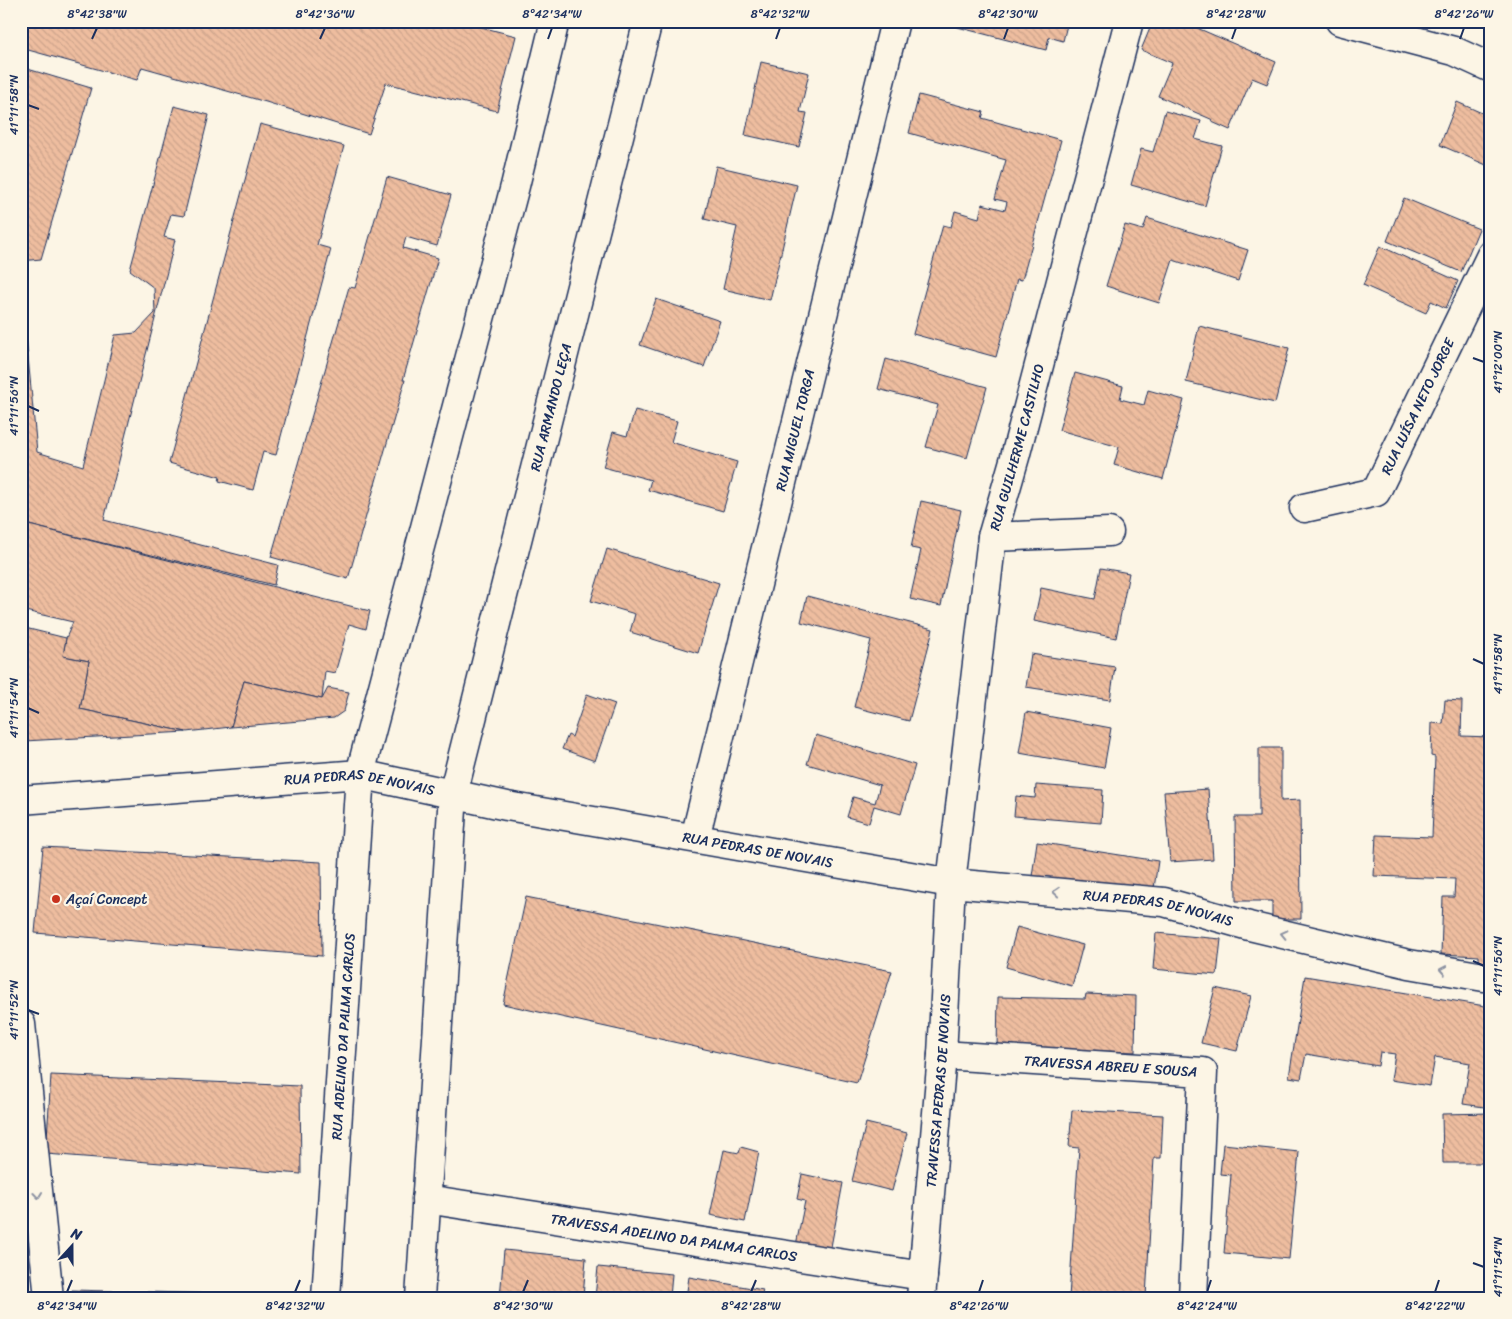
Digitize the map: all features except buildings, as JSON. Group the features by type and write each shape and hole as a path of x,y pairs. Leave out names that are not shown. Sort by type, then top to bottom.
{"street":[{"path":"360,774 515,186 555,21"},
{"name":"RUA ARMANDO LEÇA","path":"453,794 648,21"},
{"name":"RUA MIGUEL TORGA","path":"695,838 895,21"},
{"name":"RUA GUILHERME CASTILHO","path":"951,883 992,537 1129,21"},
{"path":"1340,21 1454,51 1491,68"},
{"name":"RUA LUÍSA NETO JORGE","path":"1304,508 1376,492 1491,255"},
{"path":"992,537 1109,532"},
{"name":"RUA PEDRAS DE NOVAIS","path":"21,800 360,774 507,806 951,883 1164,902 1249,926 1409,964 1484,977 1491,976"},
{"name":"RUA ADELINO DA PALMA CARLOS","path":"326,1298 360,774"},
{"path":"420,1298 453,794"},
{"name":"TRAVESSA PEDRAS DE NOVAIS","path":"922,1287 942,1055 951,883"},
{"path":"21,1024 49,1298"},
{"name":"TRAVESSA ABREU E SOUSA","path":"942,1055 1204,1072 1193,1298"},
{"name":"TRAVESSA ADELINO DA PALMA CARLOS","path":"426,1199 922,1287"}],"place":[{"name":"Açaí Concept","path":"56,899"}]}
